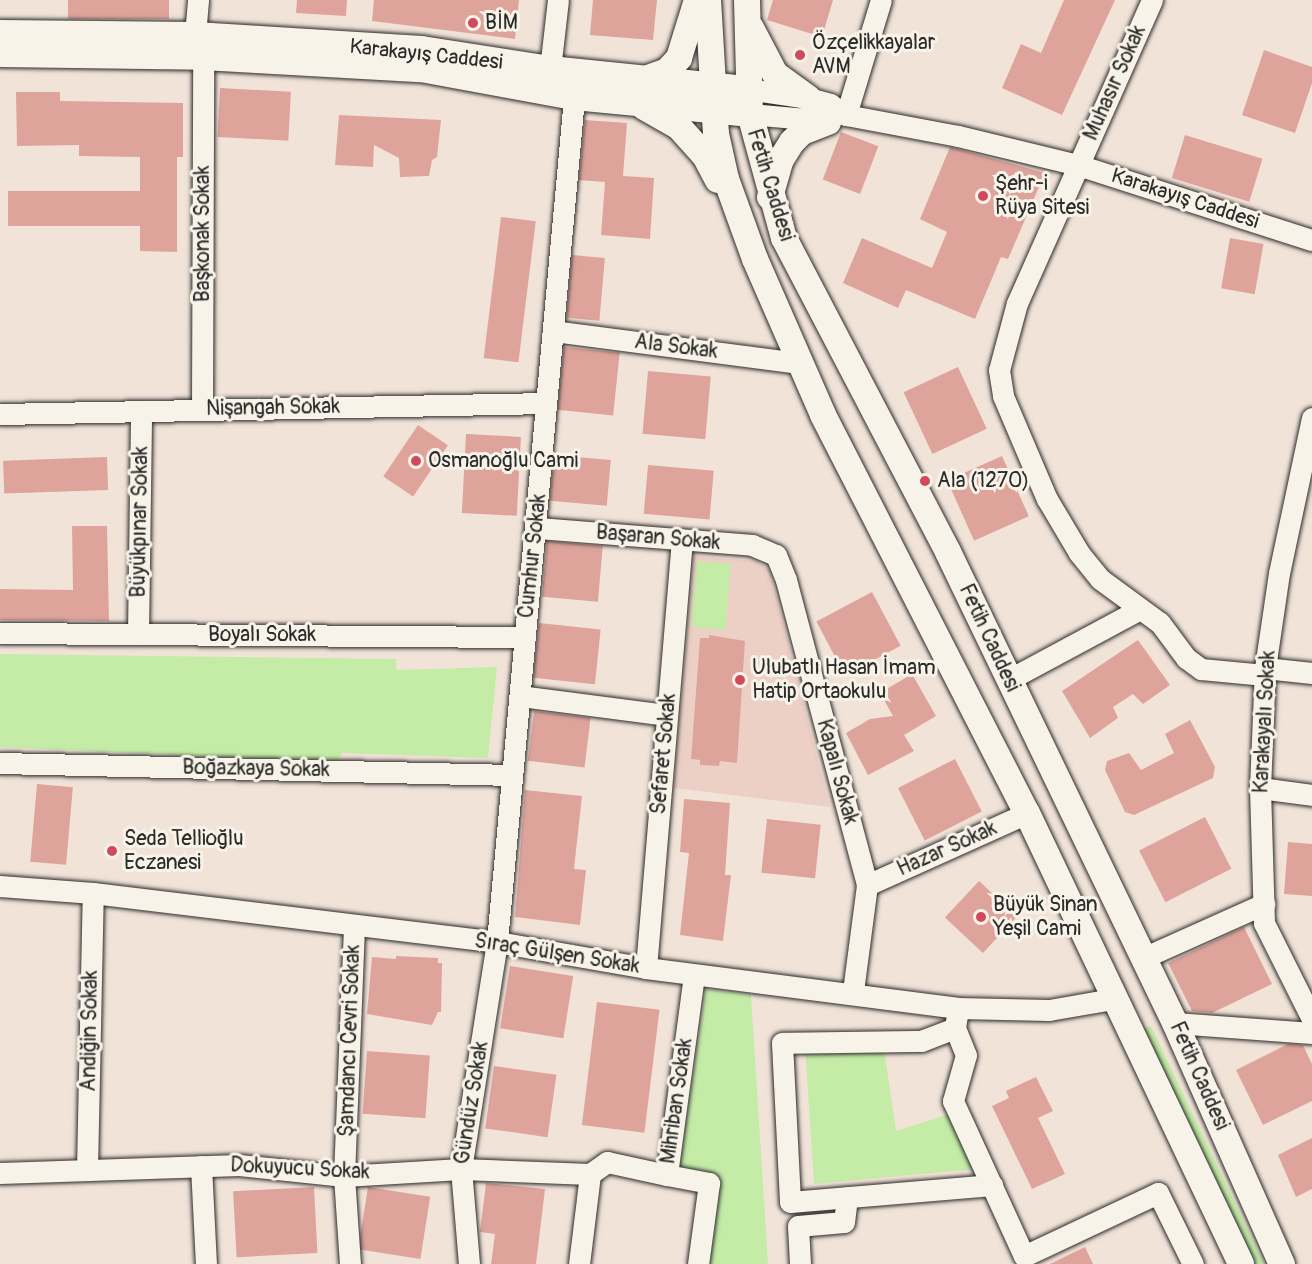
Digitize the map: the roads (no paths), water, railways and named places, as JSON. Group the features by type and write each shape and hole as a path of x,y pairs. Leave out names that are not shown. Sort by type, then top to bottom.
{"main road":[{"path":"648,78 667,71 679,58 697,0"},
{"name":"Fetih Caddesi","path":"708,0 710,84 720,159 738,218 799,363 1027,813 1113,999 1241,1264"},
{"path":"746,6 775,74 808,98"},
{"name":"Fetih Caddesi","path":"746,6 749,101 770,197 784,238 948,552 1175,1023 1282,1264"},
{"name":"Karakayış Caddesi","path":"0,33 199,46 448,71 574,97 712,109 749,101"},
{"name":"Karakayış Caddesi","path":"0,54 199,46 422,50 550,69 710,84 749,101"},
{"path":"633,102 661,114 693,141 738,218"},
{"path":"770,197 780,161 792,142 802,132 837,118"}],"street":[{"name":"Başkonak Sokak","path":"198,0 202,410"},
{"path":"550,69 558,0"},
{"path":"837,118 881,0"},
{"name":"Muhasır Sokak","path":"1152,0 1017,303 999,370 1003,396 1061,526 1100,579 1160,623 1186,658 1201,669 1312,673"},
{"name":"Cumhur Sokak","path":"497,942 525,637 538,528 546,403 574,97"},
{"name":"Karakayış Caddesi","path":"749,101 808,98 830,104 837,118"},
{"name":"Karakayış Caddesi","path":"749,101 837,118 958,136 1078,165 1312,240"},
{"name":"Ala Sokak","path":"553,331 799,363"},
{"name":"Nişangah Sokak","path":"0,414 546,403"},
{"name":"Büyükpınar Sokak","path":"138,634 141,411"},
{"name":"Karakayalı Sokak","path":"1312,418 1279,573 1265,671 1260,788 1264,923 1312,1019"},
{"name":"Başaran Sokak","path":"538,528 752,545 776,555"},
{"name":"Sefaret Sokak","path":"646,968 682,540"},
{"name":"Kapalı Sokak","path":"776,555 786,580 867,885 853,992"},
{"path":"1008,680 1140,609"},
{"name":"Boyalı Sokak","path":"0,633 525,637"},
{"path":"520,696 667,715"},
{"name":"Boğazkaya Sokak","path":"0,763 512,775"},
{"path":"1260,788 1312,795"},
{"name":"Hazar Sokak","path":"867,885 1027,813"},
{"name":"Sıraç Gülşen Sokak","path":"0,886 93,893 354,927 497,942 694,975 853,992 957,1018 1049,1010 1113,999"},
{"name":"Andiğin Sokak","path":"87,1170 93,893"},
{"path":"1143,958 1264,904"},
{"name":"Şamdancı Cevri Sokak","path":"350,1264 344,1176 354,927"},
{"name":"Gündüz Sokak","path":"469,1264 461,1169 497,942"},
{"name":"Mihriban Sokak","path":"694,975 667,1175 709,1183 698,1264"},
{"path":"992,1185 790,1202 782,1042 921,1041 957,1018 966,1055 953,1101 992,1185 1024,1256 1158,1193 1193,1264"},
{"path":"1175,1023 1312,1033"},
{"name":"Dokuyucu Sokak","path":"0,1173 239,1165 344,1176 461,1169 590,1174 607,1162 667,1175"},
{"path":"201,1166 206,1264"},
{"path":"579,1264 590,1174"},
{"path":"800,1264 798,1226 844,1222 847,1197"}],"place":[{"name":"BİM","path":"473,23"},
{"name":"Özçelikkayalar AVM","path":"800,55"},
{"name":"Şehr-i Rüya Sitesi","path":"983,196"},
{"name":"Osmanoğlu Cami","path":"416,461"},
{"name":"Ala (1270)","path":"925,481"},
{"name":"Ulubatlı Hasan İmam Hatip Ortaokulu","path":"740,680"},
{"name":"Seda Tellioğlu Eczanesi","path":"112,851"},
{"name":"Büyük Sinan Yeşil Cami","path":"981,917"}]}
